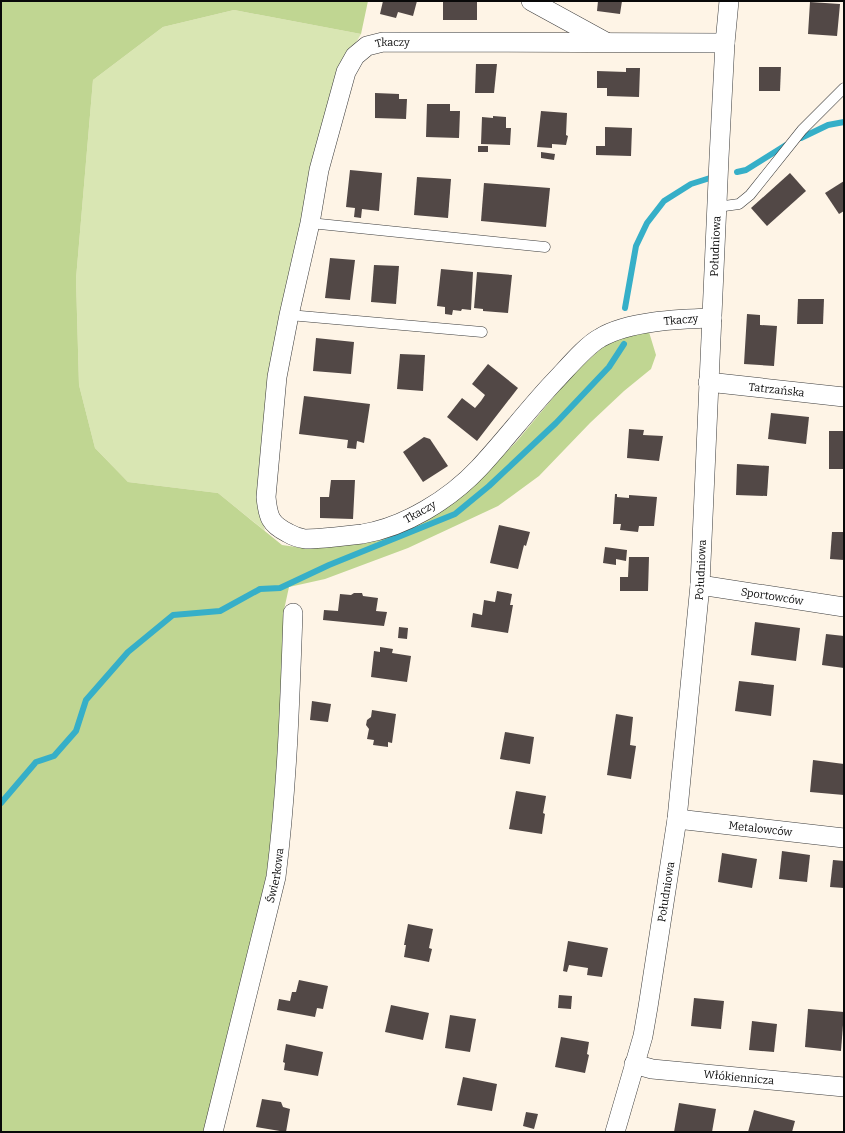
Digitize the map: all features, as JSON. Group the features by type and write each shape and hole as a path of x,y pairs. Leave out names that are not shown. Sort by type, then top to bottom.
{"street":[{"name":"Tkaczy","path":"531,1 607,43"},
{"name":"Południowa","path":"615,1132 642,1036 648,1007 677,819 700,585 708,382 725,43 729,1"},
{"name":"Tkaczy","path":"712,318 683,319 621,328 599,338 580,354 478,469 438,502 402,522 363,534 312,539 300,538 277,528 271,520 266,497 277,377 289,315 310,223 319,170 346,72 355,56 367,46 383,42 725,43"},
{"name":"Tatrzańska","path":"708,382 844,397"},
{"name":"Sportowców","path":"700,585 844,607"},
{"name":"Świerkowa","path":"213,1132 276,877 287,752 293,613"},
{"name":"Metalowców","path":"677,819 844,838"},
{"name":"Włókiennicza","path":"634,1064 652,1069 844,1087"}],"lane":[{"path":"717,207 739,204 750,196 802,130 844,88"},
{"path":"310,223 545,247"},
{"path":"289,315 482,332"}],"green space":[{"path":"1,1 368,1 361,34 234,10 163,27 93,80 76,279 79,385 95,448 128,482 218,493 282,545 303,548 371,540 478,481 517,441 572,375 605,345 622,336 649,332 656,355 651,369 624,391 590,423 539,476 498,506 408,548 325,579 289,587 284,610 283,711 276,806 267,872 205,1132 1,1132"},
{"path":"234,10 361,34 338,73 259,506 265,531 218,493 128,482 95,448 79,385 76,279 93,80 163,27"}],"building":[{"path":"383,1 417,1 413,16 398,12 396,18 380,14"},
{"path":"443,1 477,1 477,20 443,20"},
{"path":"598,1 622,1 620,14 597,11"},
{"path":"810,2 840,4 837,36 808,34"},
{"path":"476,64 497,64 494,93 475,93"},
{"path":"759,67 781,67 780,91 759,91"},
{"path":"626,68 640,68 639,97 607,96 607,88 597,88 597,71 626,72"},
{"path":"375,93 399,94 399,99 407,99 406,119 375,118"},
{"path":"427,104 450,104 450,111 460,111 459,138 426,137"},
{"path":"541,111 567,113 566,135 568,136 566,145 552,144 552,148 537,147"},
{"path":"493,116 506,117 506,128 511,128 510,145 481,144 482,117 493,118"},
{"path":"605,127 632,128 631,156 596,155 596,146 605,146"},
{"path":"478,146 488,146 488,152 478,152"},
{"path":"541,152 555,154 554,160 541,158"},
{"path":"350,170 382,173 379,211 362,209 361,218 354,217 355,208 346,207"},
{"path":"790,173 806,191 767,226 751,208"},
{"path":"417,177 451,179 448,218 414,215"},
{"path":"844,181 844,211 839,214 825,193"},
{"path":"484,183 550,188 546,227 481,221"},
{"path":"330,258 355,260 350,300 325,298"},
{"path":"374,265 399,266 396,304 371,302"},
{"path":"441,269 473,272 471,310 453,310 452,315 445,314 445,307 437,306"},
{"path":"477,272 512,275 508,313 483,311 483,309 474,308"},
{"path":"798,299 824,299 823,324 797,324"},
{"path":"747,314 760,315 760,325 777,326 774,366 744,364"},
{"path":"316,338 354,342 351,374 313,371"},
{"path":"400,354 425,355 423,391 397,389"},
{"path":"488,364 518,388 477,441 447,417 462,398 475,408 481,401 485,395 472,384"},
{"path":"304,396 370,404 364,443 357,441 356,449 347,448 348,440 299,434"},
{"path":"771,413 809,417 806,444 768,439"},
{"path":"629,429 644,430 643,435 663,436 659,461 627,458"},
{"path":"829,431 844,431 844,469 829,469"},
{"path":"424,437 430,439 448,466 423,482 403,452"},
{"path":"737,464 769,466 767,496 736,495"},
{"path":"331,480 355,480 353,519 320,518 320,497 329,497"},
{"path":"615,494 617,494 617,497 629,498 629,495 657,497 654,526 639,526 638,532 620,530 621,524 613,524"},
{"path":"499,525 530,532 526,546 524,545 518,569 490,563"},
{"path":"832,532 844,532 844,560 830,559"},
{"path":"605,547 627,550 626,561 616,559 616,565 603,563"},
{"path":"629,557 649,557 648,591 620,591 620,577 628,577"},
{"path":"497,591 512,594 510,605 513,605 508,633 471,627 473,613 482,615 484,600 495,602"},
{"path":"354,593 362,593 363,596 378,598 376,611 387,612 384,626 323,620 324,610 338,611 340,594 351,595"},
{"path":"755,622 800,628 796,661 751,655"},
{"path":"399,627 408,628 407,639 398,638"},
{"path":"826,634 844,636 844,668 822,665"},
{"path":"380,647 393,649 392,653 411,656 407,682 371,677 374,651 380,652"},
{"path":"739,681 774,685 771,716 735,711"},
{"path":"312,701 331,704 328,722 310,720"},
{"path":"372,710 396,714 392,743 388,742 388,747 373,745 374,740 367,739 369,729 366,725 367,720 371,717"},
{"path":"616,714 633,717 630,745 636,746 631,779 607,775"},
{"path":"505,732 534,737 530,764 500,759"},
{"path":"813,760 844,764 844,795 810,792"},
{"path":"516,791 546,796 543,813 545,814 542,834 509,829"},
{"path":"782,851 810,855 807,882 779,879"},
{"path":"722,853 757,859 752,888 718,882"},
{"path":"833,860 844,861 844,888 830,887"},
{"path":"408,924 433,929 429,948 432,949 429,962 404,957 406,945 404,945"},
{"path":"568,941 608,948 602,977 587,975 588,968 569,965 567,972 563,971"},
{"path":"299,980 328,986 323,1009 317,1008 315,1017 277,1010 279,999 290,1001 292,992 296,992"},
{"path":"559,995 572,996 571,1009 558,1008"},
{"path":"694,998 724,1001 721,1029 691,1026"},
{"path":"391,1005 429,1013 423,1040 385,1032"},
{"path":"808,1009 844,1012 841,1051 805,1047"},
{"path":"450,1015 476,1019 470,1052 445,1048"},
{"path":"752,1021 777,1024 774,1052 749,1050"},
{"path":"561,1037 589,1042 587,1054 589,1055 585,1073 555,1067"},
{"path":"286,1044 323,1052 318,1076 284,1070 285,1063 283,1062"},
{"path":"463,1077 497,1084 492,1111 457,1105"},
{"path":"262,1099 281,1102 283,1107 290,1109 286,1132 256,1127"},
{"path":"679,1103 716,1109 712,1132 674,1132"},
{"path":"754,1110 795,1121 792,1132 748,1132"},
{"path":"526,1112 538,1114 534,1129 523,1126"}],"waterway":[{"path":"801,138 828,125 844,122"},
{"path":"737,172 746,170 786,145"},
{"path":"625,308 636,246 647,223 664,201 691,184 710,178"},
{"path":"1,803 36,762 54,756 76,731 86,700 128,652 173,615 220,611 260,589 280,588 329,565 455,514 489,486 556,423 609,367 624,344"}]}
